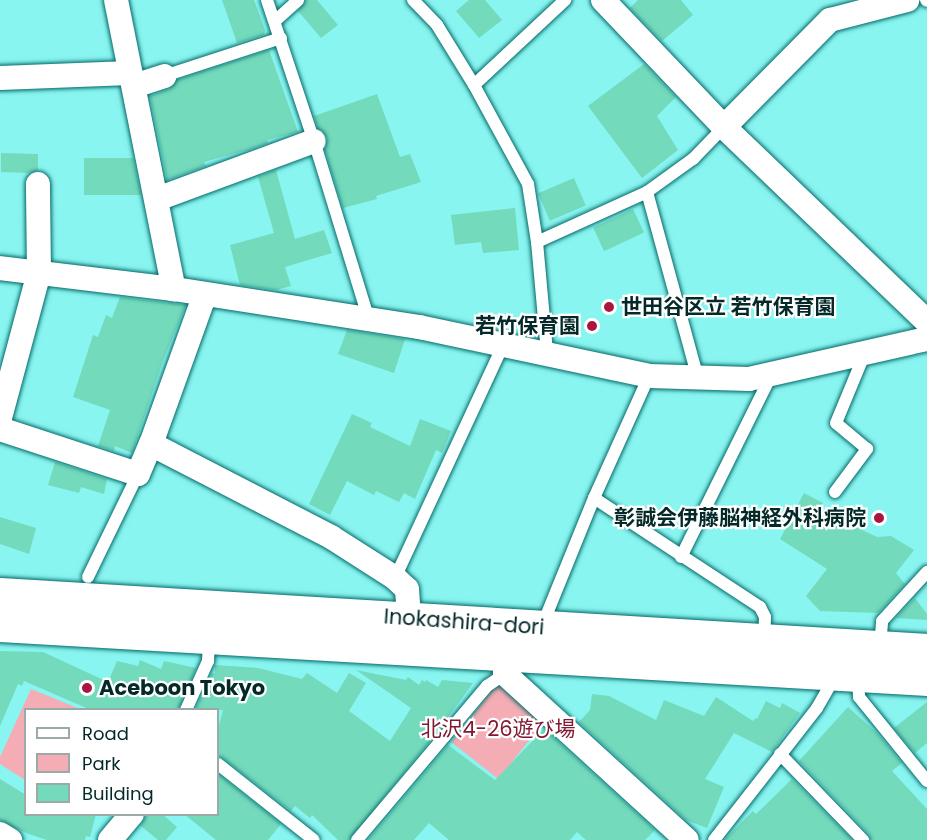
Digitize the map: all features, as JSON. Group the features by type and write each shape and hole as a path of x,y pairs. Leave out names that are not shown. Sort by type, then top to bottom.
{"main road":[{"name":"Inokashira-dori","path":"0,594 927,650"},
{"name":"Inokashira-dori","path":"0,625 209,639 505,664 847,675 927,680"}],"street":[{"path":"116,0 174,289"},
{"path":"603,0 724,127 927,322"},
{"path":"724,127 830,20 907,0"},
{"path":"0,78 132,79 164,76"},
{"path":"157,199 314,141"},
{"path":"0,418 39,272 38,184"},
{"path":"0,268 174,289 420,327 547,352 649,376 749,379 927,339"},
{"path":"0,429 138,474 152,444 205,294"},
{"path":"152,444 331,537 395,578 407,589 408,618"},
{"path":"505,664 680,838"},
{"path":"110,840 130,816"},
{"path":"0,834 10,840"}],"lane":[{"path":"267,0 314,141 369,320"},
{"path":"275,21 298,0"},
{"path":"413,0 437,25 474,85 528,184 537,242 547,352"},
{"path":"474,85 565,0"},
{"path":"164,76 281,38"},
{"path":"537,242 647,192 693,159 724,127"},
{"path":"647,192 699,378"},
{"path":"395,578 503,345"},
{"path":"835,492 867,449 836,423 865,353"},
{"path":"681,557 772,374"},
{"path":"541,627 594,498 649,376"},
{"path":"88,577 138,474"},
{"path":"594,498 760,607 765,616 764,641"},
{"path":"880,647 882,621 927,572"},
{"path":"187,708 208,662 209,639"},
{"path":"357,840 505,664"},
{"path":"714,840 817,708 847,675 859,697 927,781"},
{"path":"780,754 863,840"},
{"path":"219,765 314,840"}],"green space":[{"name":"北沢4-26遊び場","path":"500,680 547,717 499,779 451,742"},
{"path":"31,689 78,708 24,708 24,779 0,764 0,757"}],"building":[{"path":"222,0 254,0 265,30 264,35 237,43"},
{"path":"306,0 317,0 338,25 321,38 298,11"},
{"path":"469,0 485,0 502,20 479,38 456,11"},
{"path":"638,0 681,0 693,15 662,41 630,8"},
{"path":"269,50 298,132 267,140 268,143 251,149 204,162 206,166 167,180 150,96 169,89 177,80"},
{"path":"644,64 676,97 657,116 678,150 642,178 588,106"},
{"path":"377,94 400,157 410,154 421,182 376,196 377,199 343,208 325,150 327,137 318,128 314,116"},
{"path":"1,153 38,154 38,170 29,173 1,172"},
{"path":"84,158 133,158 141,195 84,195"},
{"path":"276,170 295,239 324,230 332,253 285,267 291,286 276,290 240,285 230,245 274,233 258,177"},
{"path":"574,178 586,206 550,221 538,193"},
{"path":"515,208 519,250 483,253 481,242 455,245 451,215"},
{"path":"633,209 644,233 604,251 593,228"},
{"path":"120,297 186,305 163,361 132,453 115,446 114,451 98,446 110,410 73,397 93,335 98,337 106,315 112,318"},
{"path":"347,330 405,339 394,373 338,354"},
{"path":"352,414 372,423 370,427 410,446 420,419 451,431 442,453 436,450 415,499 404,493 399,502 376,491 374,495 347,481 330,515 309,504"},
{"path":"55,462 107,479 104,494 81,487 79,493 48,485"},
{"path":"804,493 823,503 820,510 877,537 891,536 914,550 896,573 905,584 878,613 820,611 806,596 827,569 780,539"},
{"path":"0,517 36,528 29,554 0,544"},
{"path":"915,598 927,614 927,620 896,618"},
{"path":"0,651 43,652 108,682 117,661 138,666 140,660 161,669 164,661 196,668 179,708 86,708 24,681 22,686 18,684 0,726"},
{"path":"215,665 258,668 302,679 307,673 337,693 349,673 366,683 349,711 390,741 411,708 356,670 406,680 408,677 419,685 422,680 438,687 442,680 473,683 435,735 349,840 338,840 312,815 310,818 295,806 291,811 219,756 219,725 223,710 196,708 212,673 215,674"},
{"path":"592,694 609,696 656,720 664,700 704,716 716,697 753,721 757,719 766,701 780,708 782,703 800,713 772,752 734,733 705,779 724,787 707,828 686,820 579,722 590,710"},
{"path":"927,702 927,743 915,753 894,728"},
{"path":"848,707 878,734 902,763 892,771 927,809 927,840 871,840 869,834 799,761"},
{"path":"544,729 655,830 645,840 586,840 577,832 570,840 449,840 429,823 414,840 368,840 448,745 495,780"},
{"path":"219,775 281,824 268,840 216,840 186,816 219,816"},
{"path":"0,779 24,794 24,816 95,816 90,837 86,836 85,840 47,840 0,820"},
{"path":"792,779 852,840 724,840 753,811 756,814"},
{"path":"145,816 164,816 177,827 166,840 158,840 141,826"}],"place":[{"name":"世田谷区立 若竹保育園","path":"609,307"},
{"name":"若竹保育園","path":"592,326"},
{"name":"彰誠会伊藤脳神経外科病院","path":"879,518"},
{"name":"Aceboon Tokyo","path":"87,688"}]}
